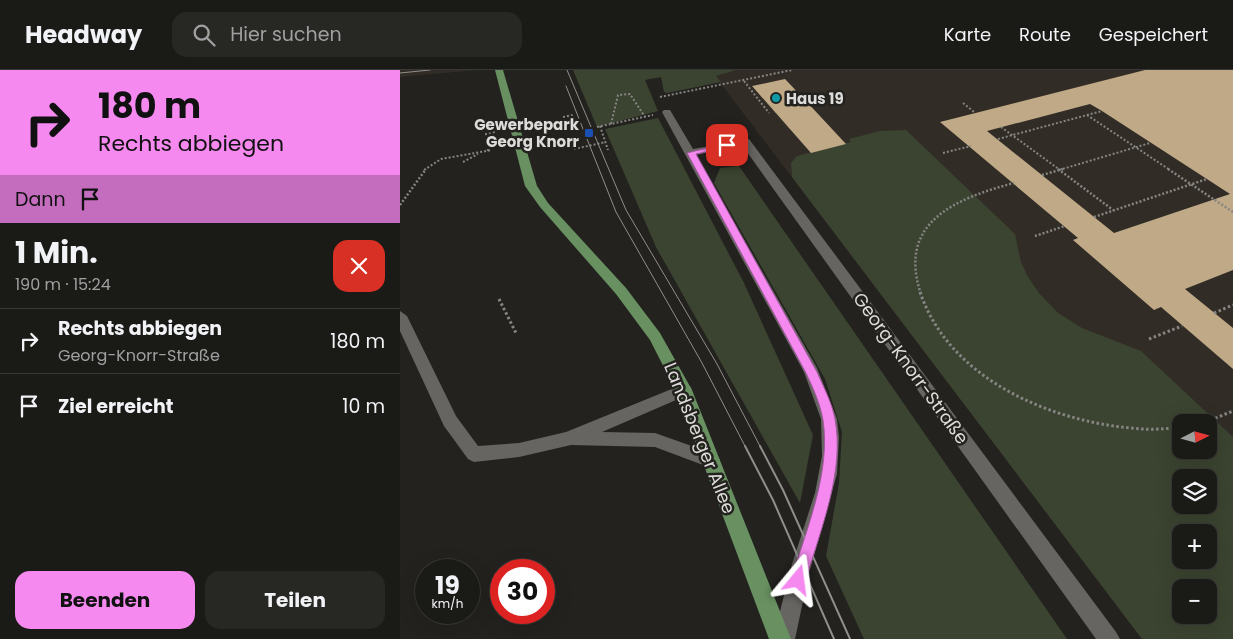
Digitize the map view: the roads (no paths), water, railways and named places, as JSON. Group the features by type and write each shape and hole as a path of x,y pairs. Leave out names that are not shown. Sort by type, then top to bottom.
{"main road":[{"name":"Landsberger Allee","path":"500,74 531,186 544,205 621,291 655,337 684,390 780,639"}],"street":[{"path":"667,112 812,372 829,420 830,446 825,488 802,565 784,639"},
{"name":"Georg-Knorr-Straße","path":"691,153 745,141 1109,639"},
{"path":"400,316 450,421 474,454 519,450 568,439 684,390"},
{"path":"568,439 655,440 711,460"}],"tram line":[{"path":"400,73 430,70"},
{"path":"567,70 626,210 717,364 761,448"},
{"path":"566,86 616,212 702,363 746,448"},
{"path":"745,446 773,500 834,639"},
{"path":"760,446 783,490 850,639"}],"place":[{"name":"Haus 19","path":"776,98"},
{"name":"Gewerbepark Georg Knorr","path":"589,133"}]}
